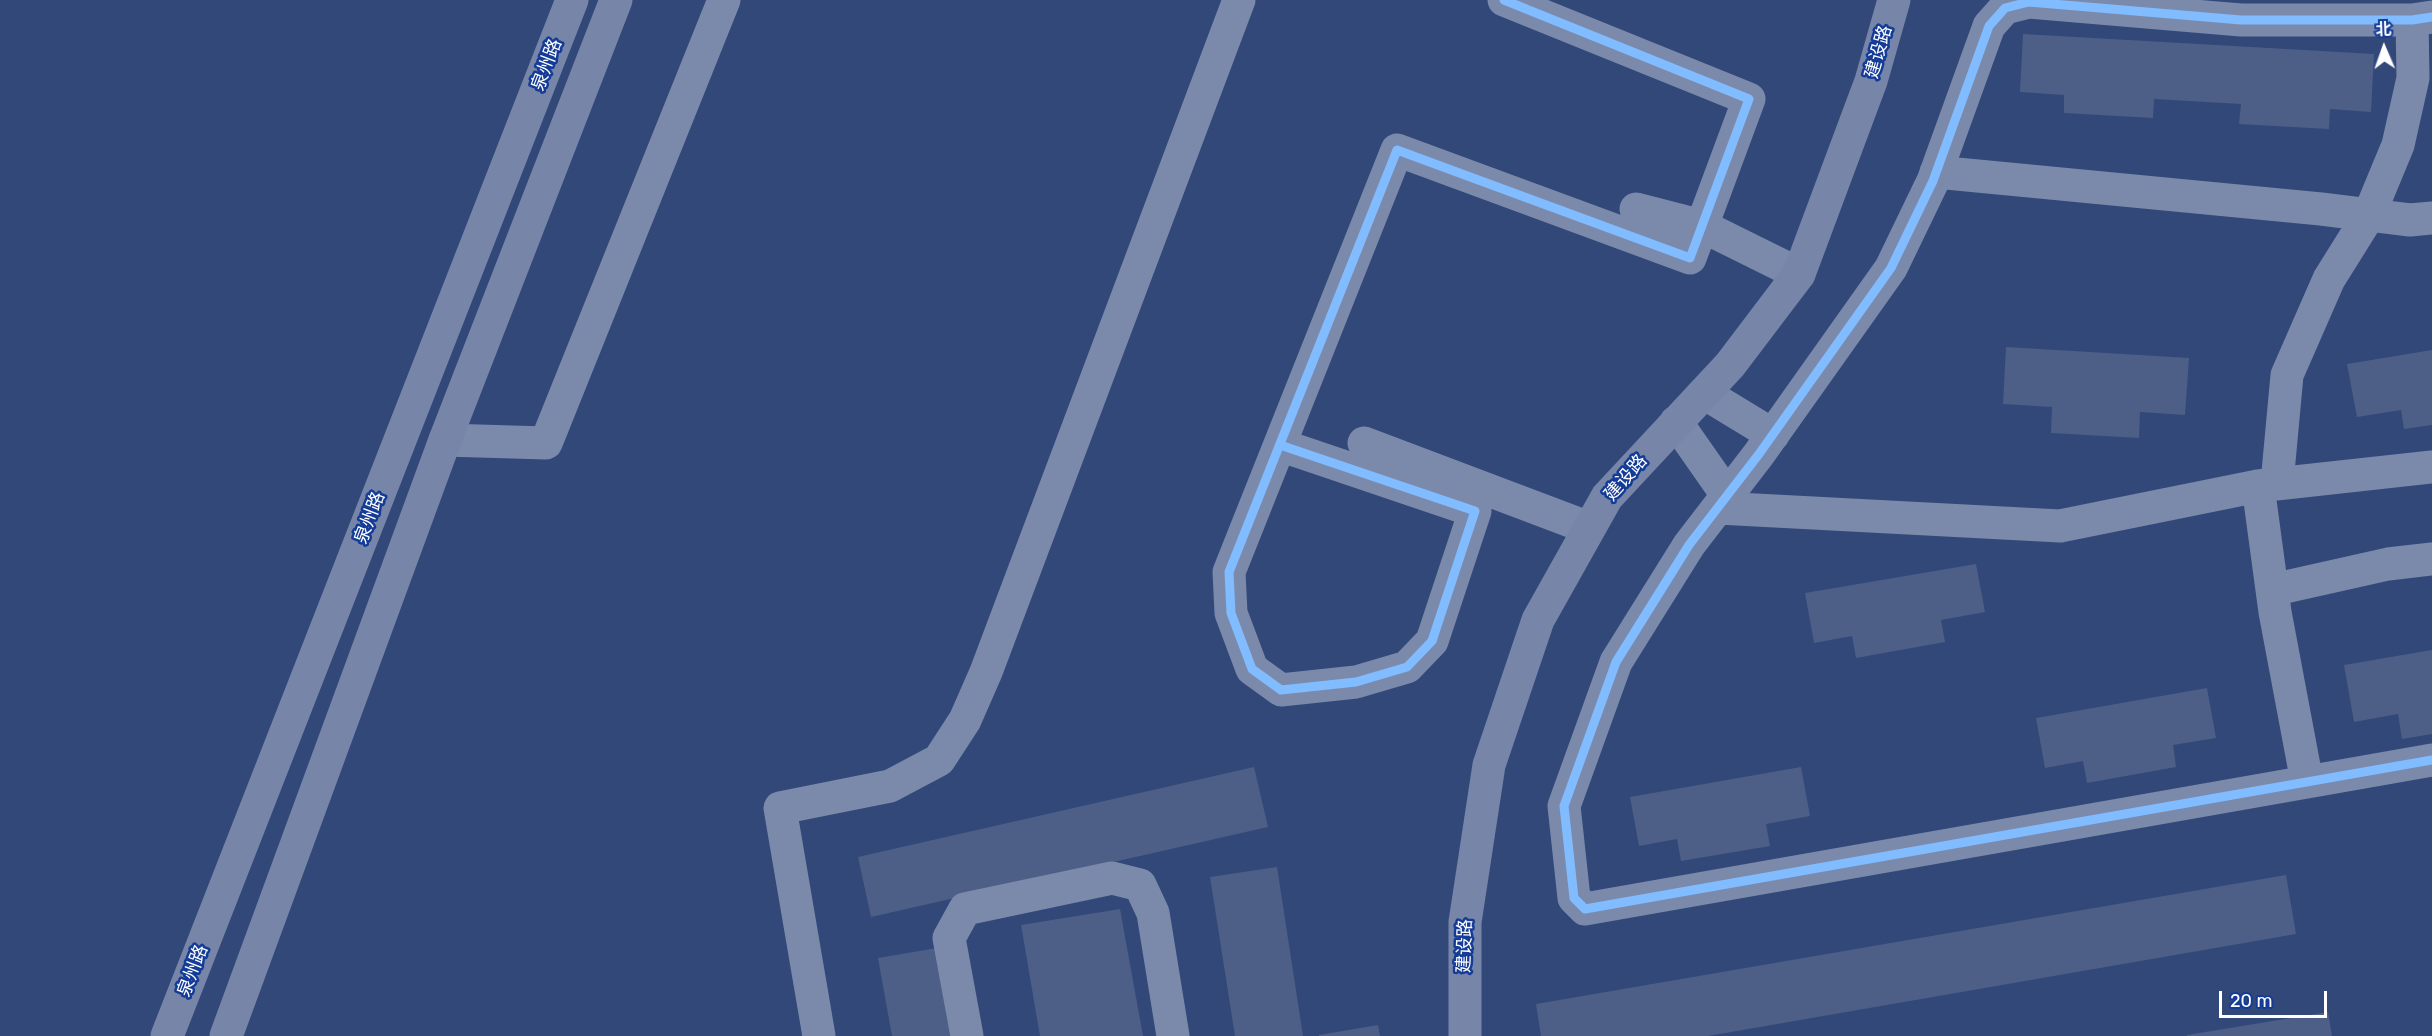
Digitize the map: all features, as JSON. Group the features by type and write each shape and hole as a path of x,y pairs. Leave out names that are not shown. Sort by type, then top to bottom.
{"main road":[{"name":"泉州路","path":"167,1036 572,0"},
{"path":"226,1036 445,440 616,0"},
{"name":"建设路","path":"1465,1036 1465,922 1489,765 1538,620 1607,497 1730,365 1799,274 1871,81 1894,0"}],"street":[{"path":"445,440 546,443 724,0"},
{"path":"819,1036 780,808 890,786 939,760 964,720 986,672 1239,0"},
{"path":"1504,0 1749,99 1690,258 1397,150 1229,572 1230,613 1252,669 1281,690 1356,682 1407,667 1432,641 1475,511 1504,495"},
{"path":"2307,782 2272,590 2268,485 2287,375 2329,279 2368,215 2398,145 2413,78 2422,19 2241,20 2029,2 2005,8 1989,26 1936,172 1891,268 1773,435 1689,545 1616,662 1564,806 1574,898 1586,909 2432,760"},
{"path":"1936,172 2410,220 2432,218"},
{"path":"1636,209 1702,226 1799,274"},
{"path":"1704,393 1773,435"},
{"path":"1676,422 1723,502"},
{"path":"1364,443 1589,528"},
{"path":"1280,445 1475,511"},
{"path":"1723,502 2060,526 2268,485 2432,467"},
{"path":"2272,590 2388,564 2432,559"},
{"path":"967,1036 949,938 965,909 1112,878 1140,885 1153,913 1173,1036"}],"building":[{"path":"2023,34 2374,54 2371,112 2330,109 2329,129 2239,124 2241,104 2154,99 2153,118 2064,113 2064,95 2020,92"},
{"path":"2006,347 2189,358 2185,415 2140,412 2139,438 2051,433 2052,407 2003,404"},
{"path":"2432,350 2432,425 2404,429 2401,410 2357,417 2347,364"},
{"path":"1976,564 1985,612 1941,620 1945,642 1856,658 1852,636 1814,643 1805,593"},
{"path":"2432,650 2432,734 2402,739 2398,714 2354,722 2344,665"},
{"path":"2207,688 2216,738 2173,745 2176,767 2087,783 2083,761 2045,768 2036,718"},
{"path":"1254,767 1268,827 871,917 858,857"},
{"path":"1801,767 1810,816 1766,824 1770,846 1681,861 1677,839 1639,846 1630,797"},
{"path":"1277,867 1303,1036 1235,1036 1210,877"},
{"path":"2286,875 2296,934 1708,1036 1541,1036 1536,1004"},
{"path":"1120,909 1143,1036 1040,1036 1021,925"},
{"path":"943,947 959,1036 892,1036 878,958"},
{"path":"2328,1012 2332,1036 2187,1036 2187,1035"},
{"path":"1378,1025 1380,1036 1319,1036 1319,1035"}],"cycle path":[{"path":"1280,445 1475,511 1432,641 1407,667 1356,682 1281,690 1252,669 1231,613 1229,572 1397,150 1690,258 1749,99 1504,0"},
{"path":"2432,17 2412,20 2241,20 2029,2 2005,8 1989,26 1933,181 1891,268 1759,454 1689,545 1616,662 1564,806 1574,898 1585,909 2432,760"}]}
